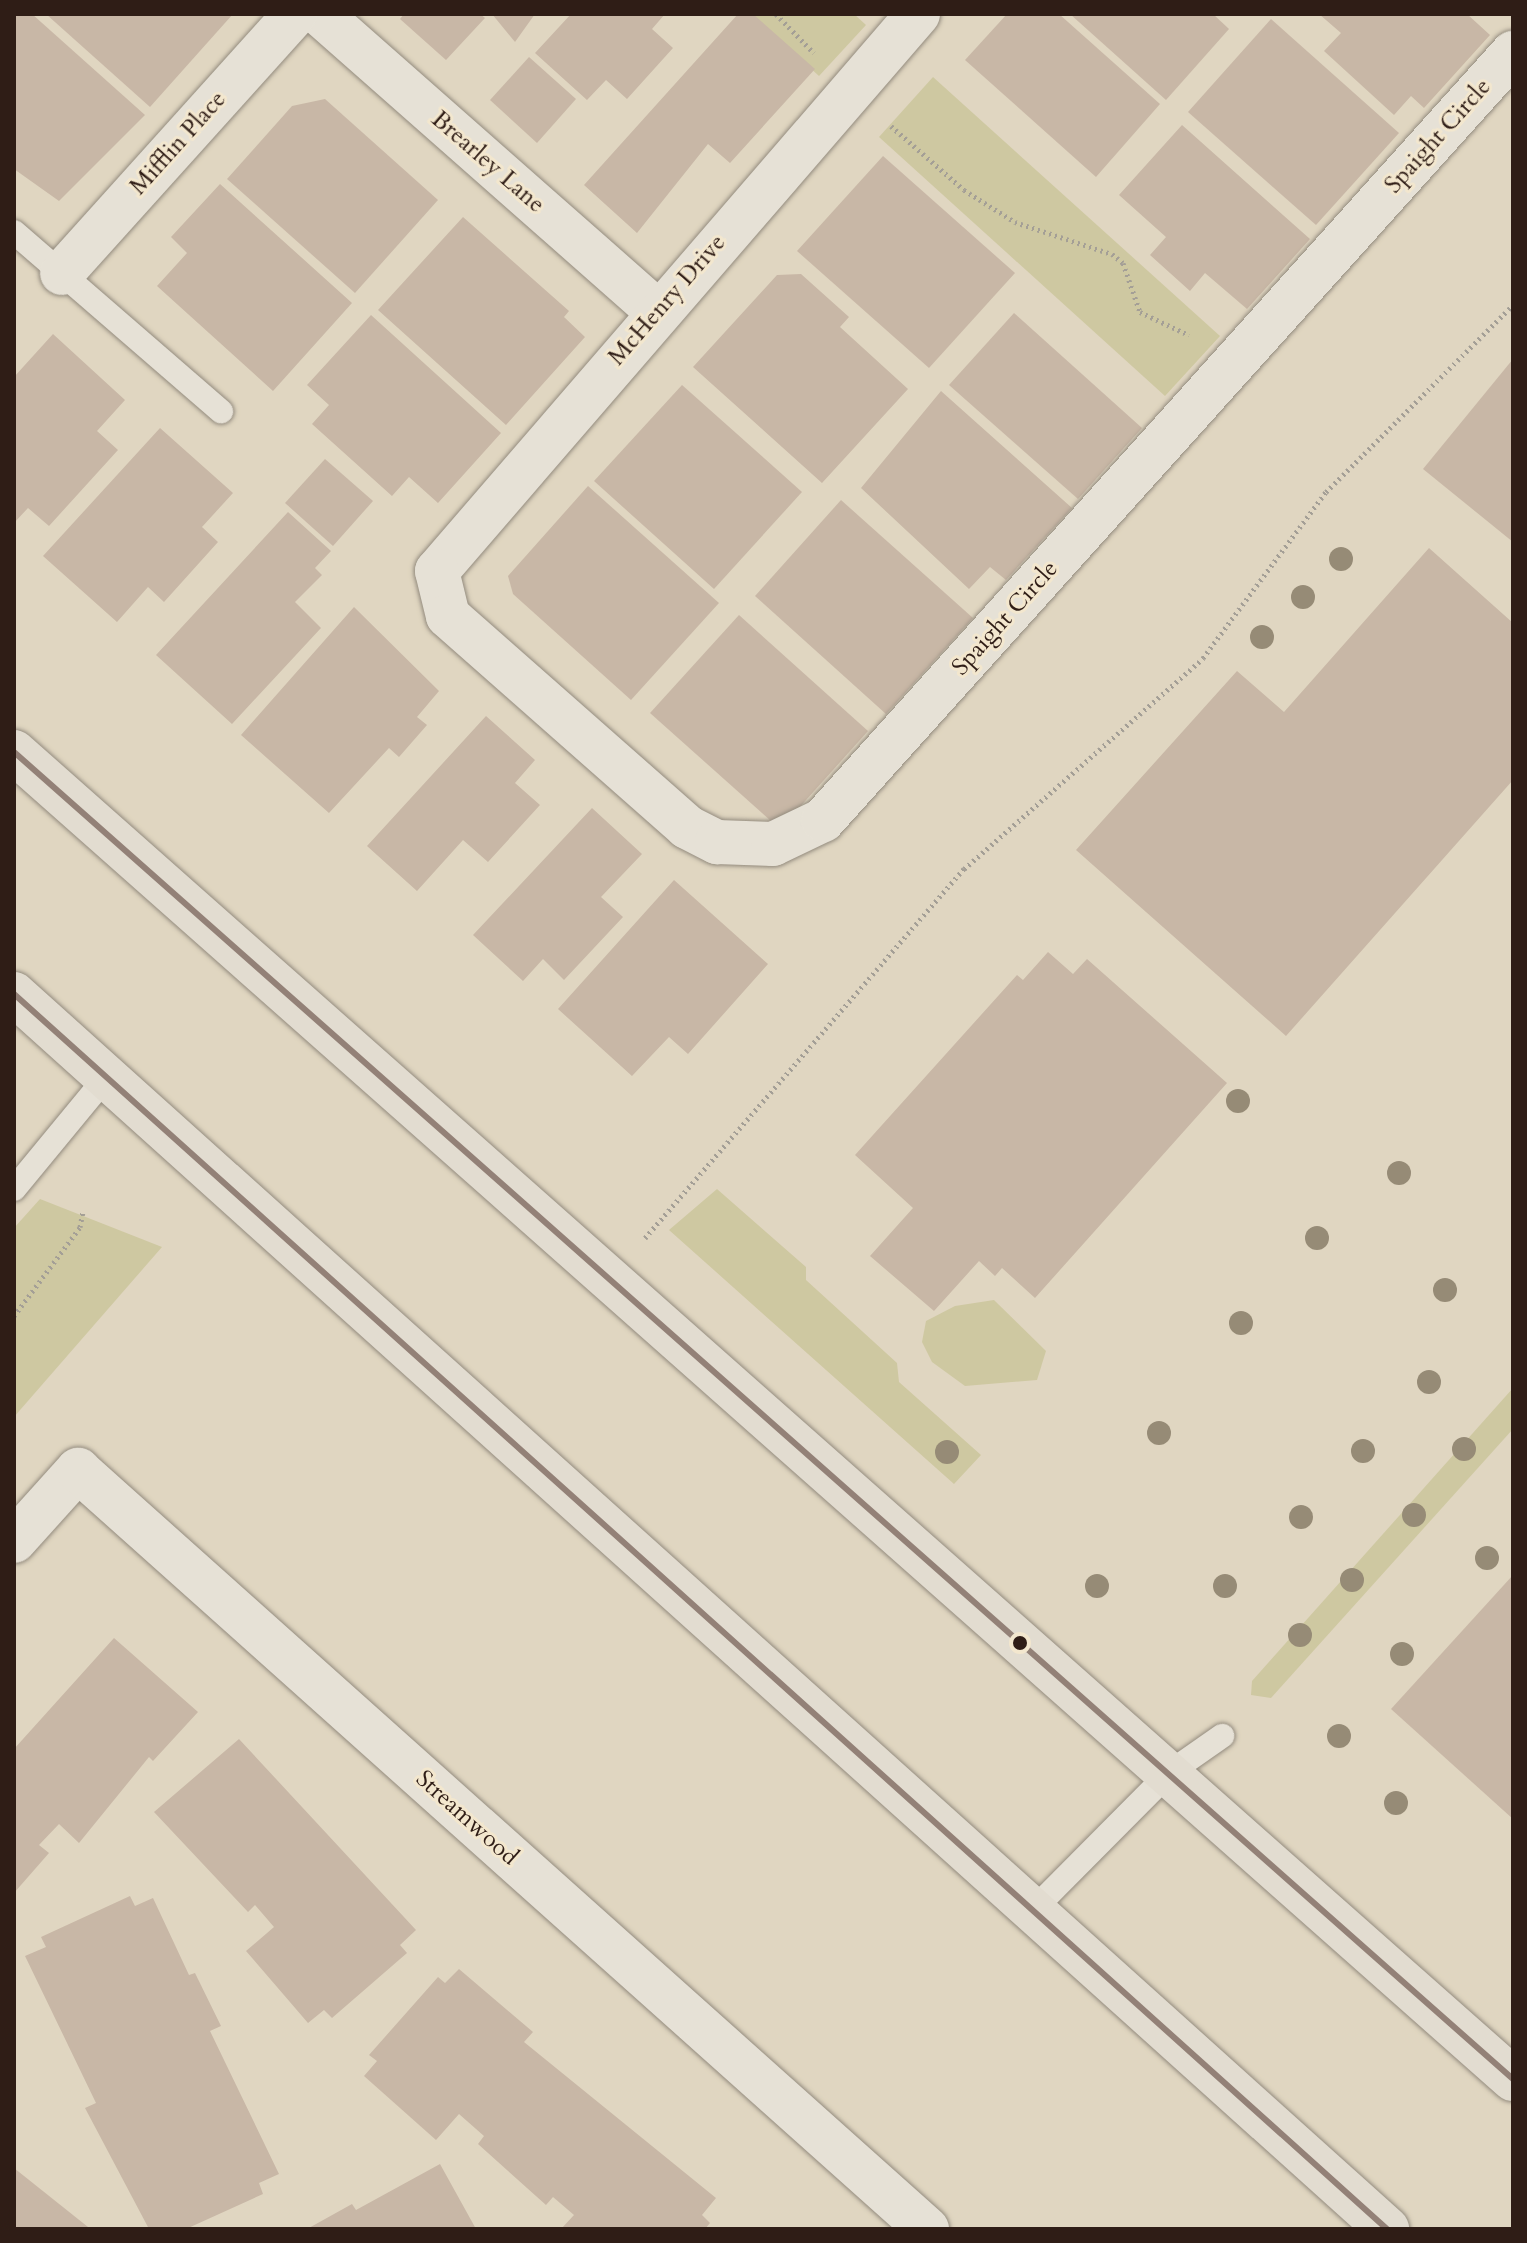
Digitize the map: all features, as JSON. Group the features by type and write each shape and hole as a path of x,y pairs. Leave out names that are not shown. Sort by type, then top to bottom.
{"main road":[{"path":"14,752 1513,2079"},
{"path":"14,994 1387,2229"}],"street":[{"name":"Mifflin Place","path":"62,273 295,14"},
{"name":"Brearley Lane","path":"320,14 657,311"},
{"name":"McHenry Drive","path":"438,595 446,554 918,14"},
{"name":"Spaight Circle","path":"438,595 448,616 687,827 717,842 773,844 823,820 1513,53"},
{"name":"Streamwood","path":"14,1541 78,1470 927,2229"}],"lane":[{"path":"14,232 221,411"},
{"path":"14,1189 107,1076"},
{"path":"1034,1909 1169,1773 1222,1736"}],"path":[{"path":"852,89 964,190 1035,230 1087,240 1112,254 1123,263 1149,321 1186,332 1235,362"},
{"path":"609,1279 964,869 1203,658 1326,492 1513,305"},
{"path":"14,1316 80,1227 83,1212"}],"shaded area":[{"path":"751,14 854,14 866,25 819,76"},
{"path":"933,77 1220,336 1165,396 879,137"},
{"path":"717,1189 806,1267 806,1280 897,1363 899,1382 981,1455 954,1484 669,1230"},
{"path":"40,1199 162,1247 14,1417 14,1228"},
{"path":"994,1300 1046,1351 1037,1380 965,1386 932,1362 922,1342 926,1321 955,1306"},
{"path":"1513,1388 1513,1429 1271,1698 1251,1695 1252,1681"}],"building":[{"path":"14,14 32,14 145,115 59,201 14,169"},
{"path":"46,14 233,14 150,107"},
{"path":"404,14 480,14 485,18 446,60 400,19"},
{"path":"492,14 535,14 515,42"},
{"path":"571,14 665,14 652,29 673,48 627,99 606,80 587,100 535,53"},
{"path":"738,14 753,14 815,69 730,163 708,144 637,233 584,185"},
{"path":"1007,14 1059,14 1160,104 1096,177 965,60"},
{"path":"1070,14 1213,14 1229,29 1166,100"},
{"path":"1319,14 1467,14 1490,35 1424,108 1411,96 1394,115 1324,51 1341,33"},
{"path":"1271,19 1399,133 1316,225 1188,112"},
{"path":"529,57 576,99 537,143 490,100"},
{"path":"325,99 438,200 355,293 227,179 292,106"},
{"path":"1182,125 1310,239 1247,309 1205,273 1190,291 1150,255 1166,237 1119,195"},
{"path":"883,156 1015,273 929,368 797,251"},
{"path":"220,184 352,303 273,391 157,286 187,253 171,237"},
{"path":"463,217 569,311 564,317 585,337 506,425 378,310"},
{"path":"801,274 849,317 840,327 908,389 822,483 693,367 777,275"},
{"path":"1014,313 1142,428 1078,499 949,385"},
{"path":"371,315 501,433 438,503 409,477 392,496 312,424 329,405 307,385"},
{"path":"53,334 125,400 97,431 118,450 49,526 28,508 14,523 14,377"},
{"path":"1513,359 1513,542 1423,469"},
{"path":"682,385 802,492 714,589 594,481"},
{"path":"941,391 1072,508 1006,580 990,567 969,589 861,488"},
{"path":"160,428 233,493 202,527 218,542 164,602 148,587 117,622 43,556"},
{"path":"325,459 373,501 333,546 285,503"},
{"path":"588,486 719,603 631,700 513,594 508,576"},
{"path":"841,500 973,618 886,714 755,596"},
{"path":"288,512 331,551 315,568 322,575 295,602 321,628 232,724 156,655"},
{"path":"1429,548 1513,623 1513,780 1286,1036 1076,850 1237,671 1284,712"},
{"path":"354,607 439,691 417,717 427,725 399,757 389,748 329,813 241,735"},
{"path":"739,615 868,731 780,829 650,713"},
{"path":"486,716 535,760 515,783 540,805 488,862 463,840 417,891 367,846"},
{"path":"592,808 642,854 601,897 623,917 564,980 543,959 523,981 473,935"},
{"path":"674,880 768,964 688,1054 669,1037 632,1076 558,1009"},
{"path":"1048,952 1073,974 1087,959 1227,1083 1035,1298 1002,1268 995,1276 979,1261 934,1311 870,1256 913,1208 855,1155 1017,975 1023,980"},
{"path":"1513,1575 1513,1819 1391,1709"},
{"path":"114,1638 198,1712 153,1761 149,1757 79,1843 59,1824 39,1845 49,1853 14,1893 14,1749"},
{"path":"239,1739 416,1930 400,1945 407,1953 332,2018 324,2010 308,2023 246,1951 274,1927 255,1905 248,1912 154,1812"},
{"path":"130,1896 135,1906 153,1898 189,1975 195,1973 221,2026 210,2031 279,2174 259,2183 263,2194 186,2229 149,2229 85,2108 96,2103 25,1956 46,1947 41,1937"},
{"path":"459,1969 533,2032 524,2042 716,2198 702,2215 710,2223 705,2229 561,2229 574,2215 553,2197 546,2205 478,2144 484,2136 459,2114 436,2140 364,2076 377,2061 369,2055 438,1977 445,1983"},
{"path":"440,2164 476,2229 307,2229 352,2204 356,2210"},
{"path":"14,2168 88,2227 14,2229"}],"transit line":[{"path":"14,752 1513,2079"},
{"path":"14,994 1387,2229"}]}
